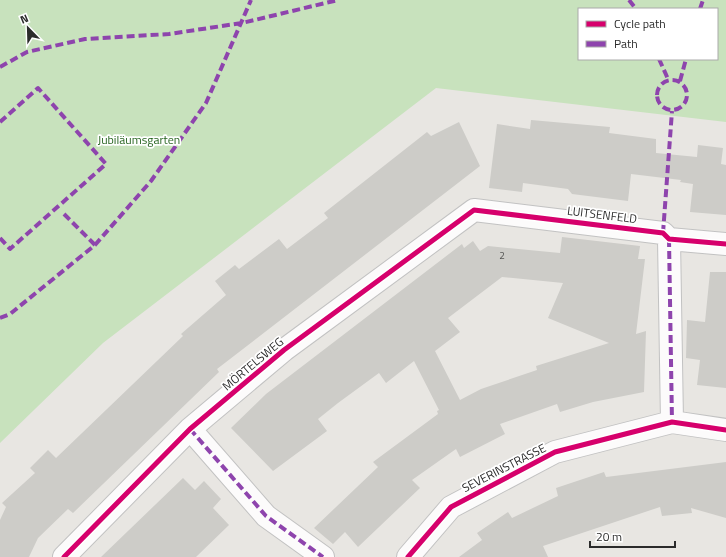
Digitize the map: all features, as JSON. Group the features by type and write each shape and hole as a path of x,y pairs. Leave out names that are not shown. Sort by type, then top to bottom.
{"street":[{"name":"LUITSENFELD","path":"474,210 662,233 669,239 726,244"},
{"name":"MÖRTELSWEG","path":"64,557 190,429 284,350 474,210"},
{"path":"669,239 672,422"},
{"name":"SEVERINSTRASSE","path":"408,557 451,507 555,452 672,422 726,430"},
{"path":"190,429 266,516 323,557"}],"green space":[{"name":"Jubiläumsgarten","path":"0,0 726,0 726,122 436,88 103,343 0,443"}],"building":[{"path":"531,120 610,127 609,133 656,139 656,153 697,157 698,145 723,148 721,164 726,165 726,215 690,212 693,184 680,182 681,180 631,174 628,201 572,194 568,189 523,183 522,192 489,188 497,124 530,129"},
{"path":"459,122 480,166 217,369 219,372 73,513 68,509 38,538 29,557 0,557 0,520 6,507 2,503 35,473 30,468 48,450 56,458 183,336 181,334 226,295 215,281 235,265 239,269 279,239 287,249 328,218 324,213 427,132 431,136"},
{"path":"562,237 640,246 638,259 645,259 636,334 646,331 644,392 593,402 560,412 557,404 500,424 505,434 460,457 456,449 412,480 420,488 358,547 345,532 333,544 314,528 378,467 373,462 438,414 437,411 439,410 414,361 386,383 379,373 338,403 318,419 327,431 273,471 231,428 266,394 462,244 464,248 473,241 480,251 488,246 560,253","holes":["502,277 563,283 548,318 609,343 536,366 537,370 481,389 460,400 435,351 460,332 448,318"]},
{"path":"710,272 726,272 726,388 697,385 700,360 686,358 687,320 705,322"},
{"path":"726,462 726,518 691,508 692,513 662,516 660,507 543,546 548,557 459,557 482,540 477,533 508,512 512,518 558,496 556,488 604,472 606,477"},
{"path":"183,478 195,490 204,481 221,499 213,508 229,525 196,557 101,557"}],"marked path":[{"path":"0,318 10,314 95,245 151,181 206,103 251,0"},
{"path":"0,67 27,52 85,39 169,34 242,23 338,0"},
{"path":"629,0 635,8"},
{"path":"700,8 703,0"},
{"path":"659,60 668,79"},
{"path":"680,81 686,60"},
{"path":"672,80 683,84 687,95 683,106 672,110 661,106 657,95 661,84 672,80"},
{"path":"0,122 38,88 106,164 10,249 0,238"},
{"path":"663,233 672,111"},
{"path":"64,214 95,245"},
{"path":"669,239 672,422"},
{"path":"190,429 266,516 323,557"}],"cycle path":[{"path":"64,557 190,429 284,350 474,210 663,233 669,239 726,244"},
{"path":"408,557 451,507 555,452 672,422 726,430"}]}
